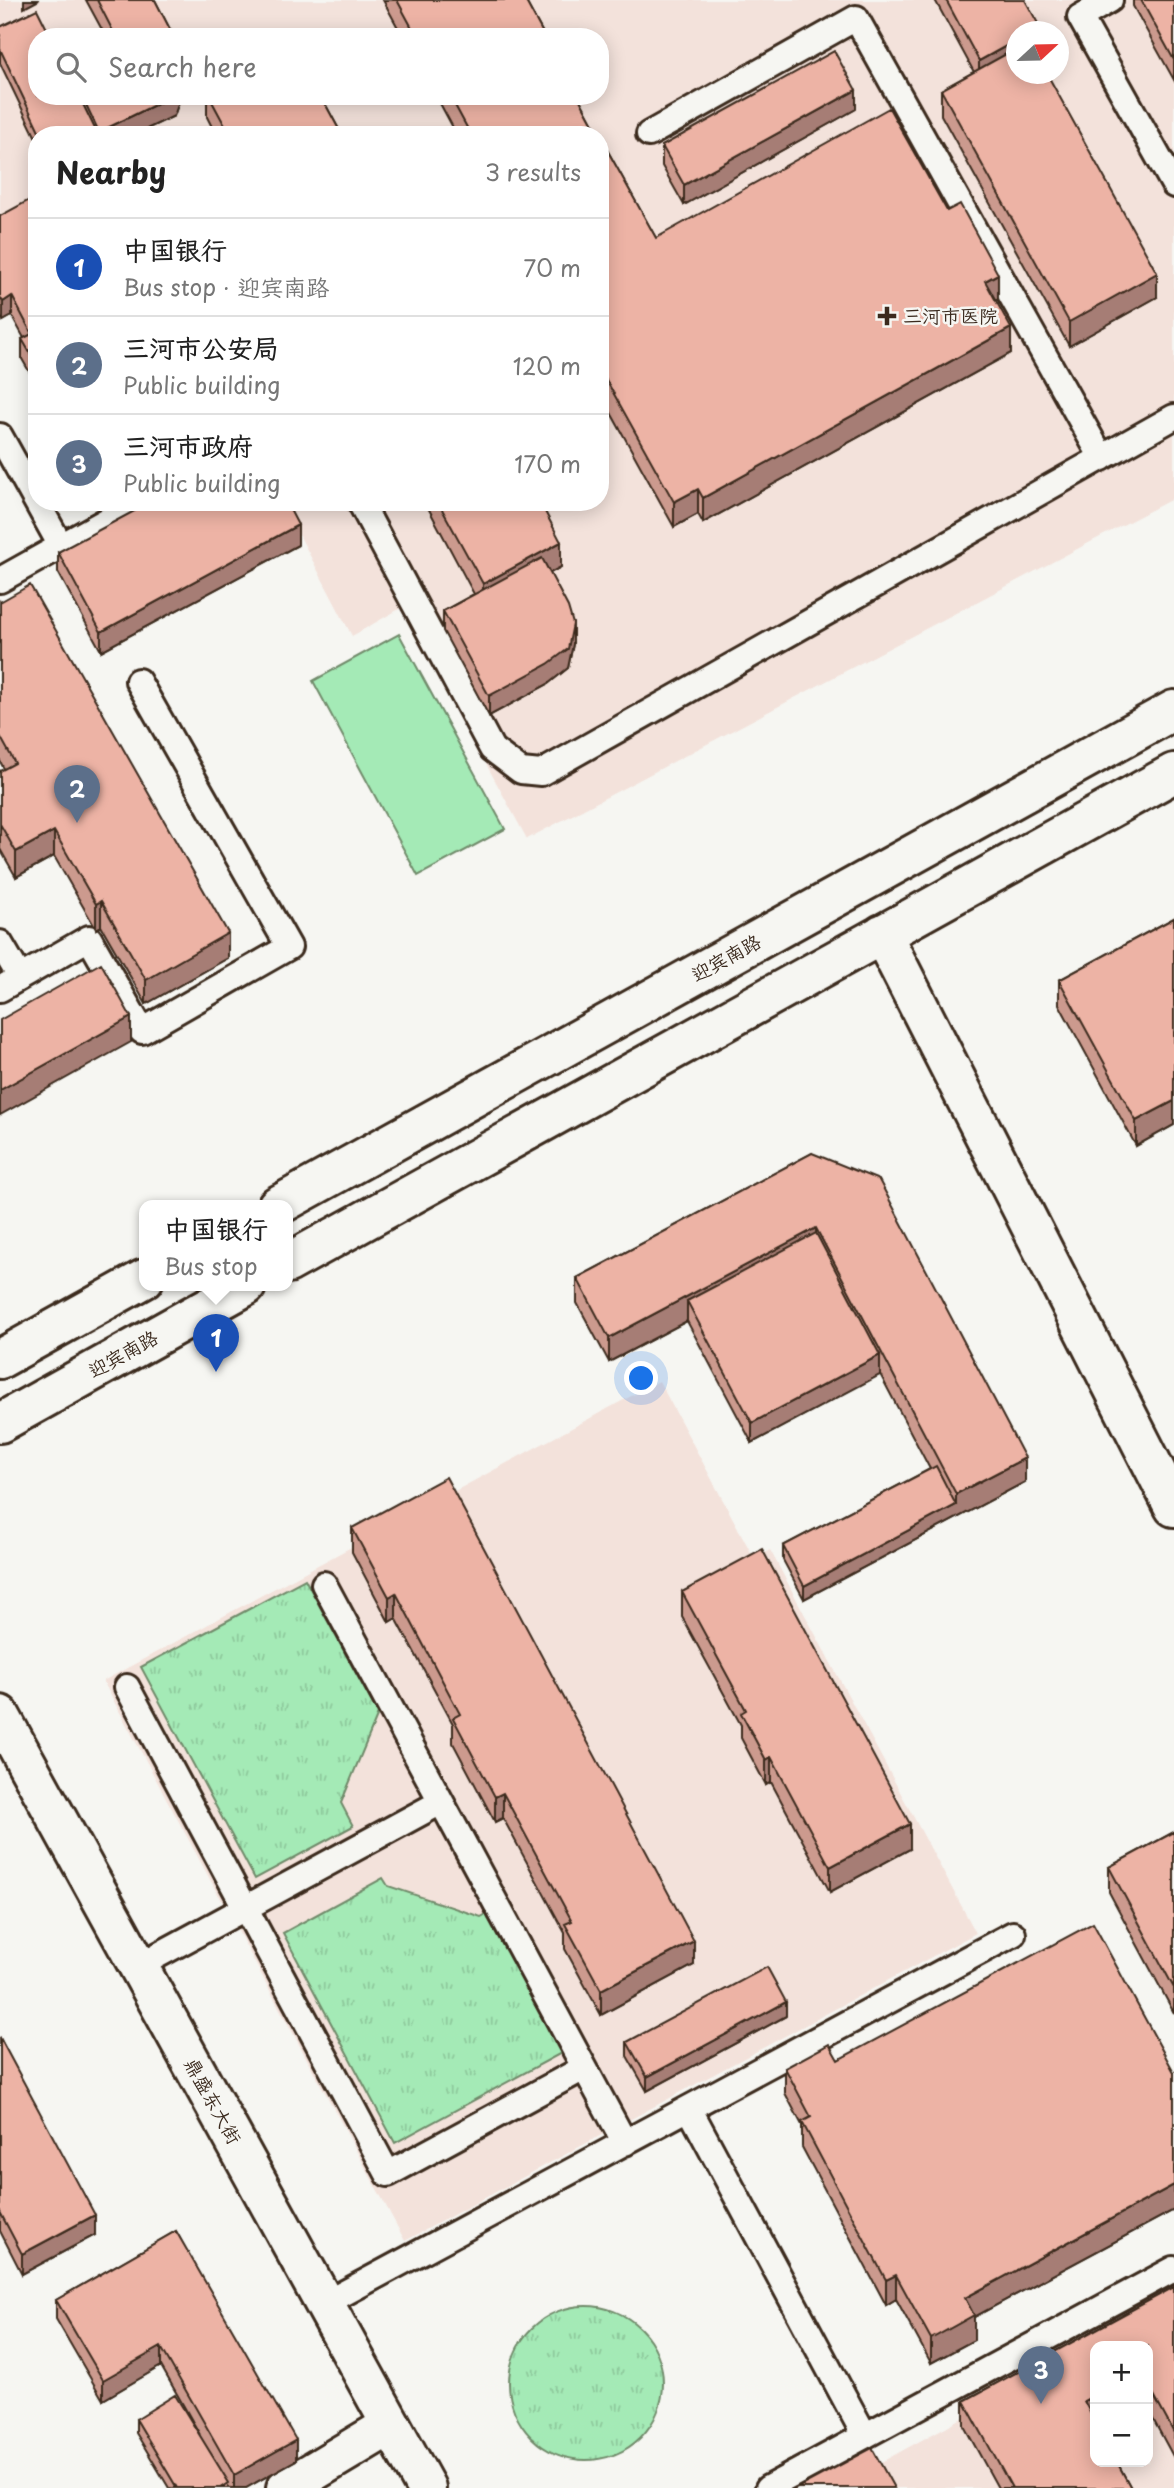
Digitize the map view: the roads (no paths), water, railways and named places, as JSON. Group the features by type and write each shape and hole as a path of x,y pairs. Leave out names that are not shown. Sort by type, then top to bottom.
{"main road":[{"name":"迎宾南路","path":"288,1200 1174,710"},
{"path":"293,1260 1174,773"},
{"path":"882,934 1174,1507"},
{"path":"0,1359 139,1282"},
{"name":"迎宾南路","path":"0,1423 237,1291"},
{"name":"鼎盛东大街","path":"0,1714 426,2488"},
{"path":"286,2488 391,2425"}],"lane":[{"path":"1110,0 1080,17 1174,185"},
{"path":"649,134 856,18 1102,458"},
{"path":"365,511 492,749 521,771 541,774 1174,418"},
{"path":"0,436 28,486"},
{"path":"42,511 61,546"},
{"path":"0,580 124,511"},
{"path":"0,943 10,983 89,938 142,1031 289,947 138,681"},
{"path":"324,1584 625,2143"},
{"path":"127,1687 388,2174 584,2068"},
{"path":"138,1966 442,1802"},
{"path":"324,2304 1013,1934"},
{"path":"688,2108 865,2436"},
{"path":"768,2488 1174,2269"}],"place":[{"name":"三河市医院","path":"887,316"},
{"name":"三河市公安局","path":"77,823"},
{"name":"中国银行","path":"216,1372"},
{"name":"三河市政府","path":"1041,2404"}]}
